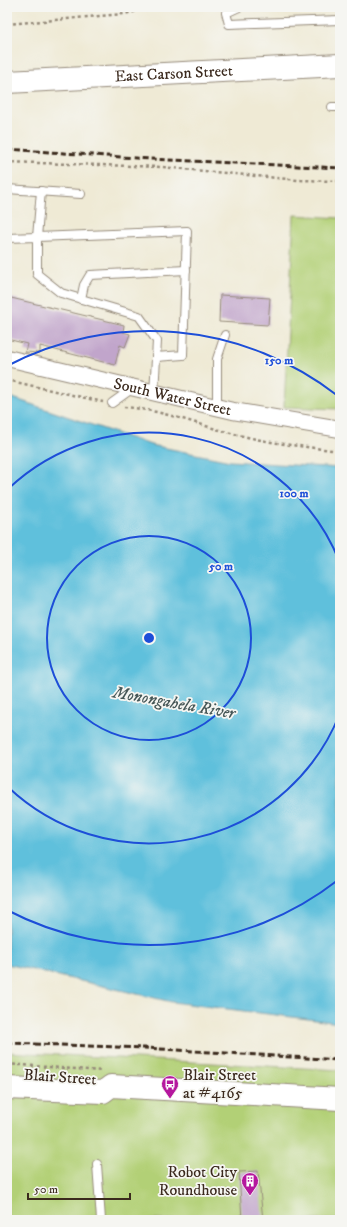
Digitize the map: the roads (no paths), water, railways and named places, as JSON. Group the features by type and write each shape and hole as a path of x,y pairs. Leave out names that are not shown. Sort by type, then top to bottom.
{"street":[{"name":"East Carson Street","path":"7,82 340,65"},
{"name":"South Water Street","path":"7,358 217,408 280,420 340,429"},
{"name":"Blair Street","path":"7,1073 105,1079 110,1086"},
{"name":"Blair Street","path":"7,1088 103,1092 110,1086 340,1099"}],"lane":[{"path":"239,7 226,13 229,24 340,20"},
{"path":"7,189 81,194"},
{"path":"41,191 37,237 37,274 61,293 139,316 157,341 154,392"},
{"path":"7,238 187,231 183,355 156,357"},
{"path":"81,299 84,285 90,275 186,270"},
{"path":"217,408 217,359 226,334"},
{"path":"112,403 134,388"},
{"path":"97,1164 101,1220"}],"water":[{"name":"Monongahela River","path":"7,396 151,445 230,461 340,468 340,1023 172,1002 7,964"}],"railway":[{"path":"7,149 150,159 340,168"},
{"path":"7,1043 145,1048 340,1060"}],"place":[{"name":"Blair Street at #4165","path":"170,1099"},
{"name":"Robot City Roundhouse","path":"250,1196"}]}
